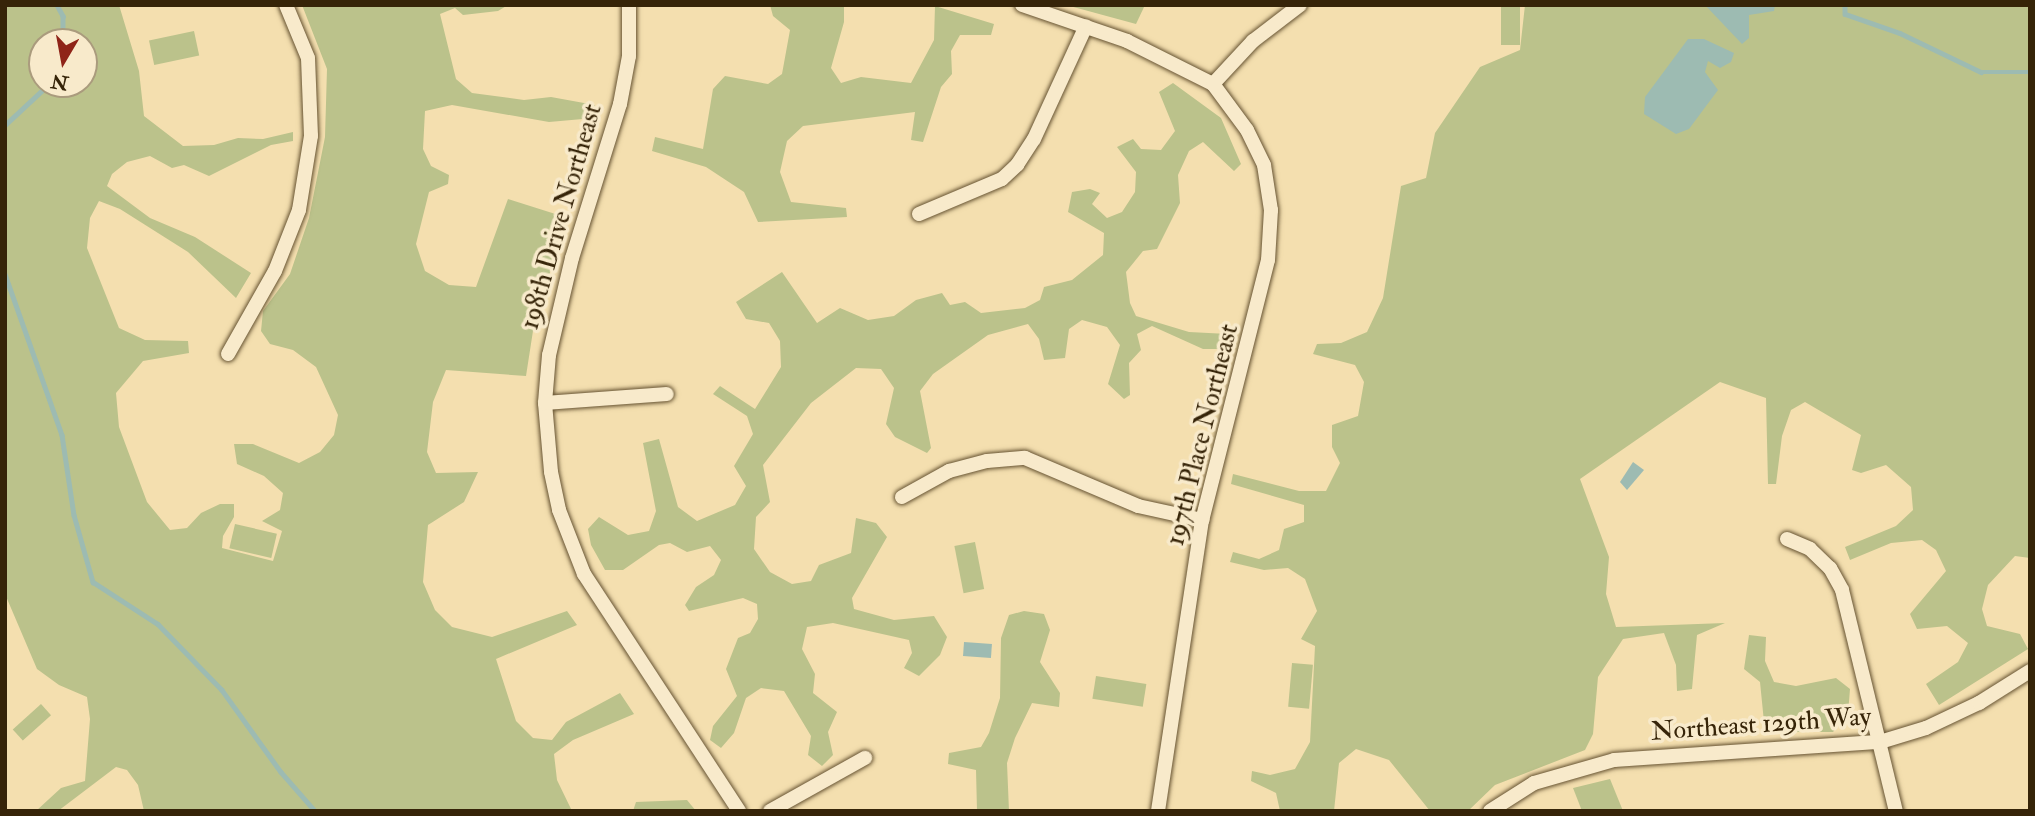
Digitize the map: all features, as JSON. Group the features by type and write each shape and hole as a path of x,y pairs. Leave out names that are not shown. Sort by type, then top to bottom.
{"street":[{"path":"228,354 275,271 299,210 311,136 307,58 286,5"},
{"name":"198th Drive Northeast","path":"629,5 629,56 620,104 557,313 545,403 559,510 584,574 739,811"},
{"path":"1022,5 1163,56 1213,84 1253,41 1300,5"},
{"path":"919,214 1002,178 1017,164 1034,139 1086,26"},
{"name":"197th Place Northeast","path":"1158,811 1202,520 1256,320 1268,261 1271,210 1264,165 1247,130 1213,84"},
{"path":"545,403 667,394"},
{"path":"902,497 949,471 987,461 1025,458 1138,506 1202,520"},
{"path":"1787,538 1810,549 1830,568 1842,590 1896,811"},
{"name":"Northeast 129th Way","path":"1490,811 1534,783 1614,760 1880,742 1926,728 1979,703 2030,671"},
{"path":"770,811 865,758"}],"green space":[{"path":"5,5 119,5 139,71 144,116 183,146 214,145 238,138 263,139 293,132 293,141 271,145 209,176 184,165 172,168 150,156 127,162 112,174 107,186 150,218 195,237 251,273 236,298 188,252 120,209 99,201 90,218 87,248 119,328 145,340 188,341 189,353 143,361 116,393 119,427 147,502 170,530 187,528 201,513 220,504 234,504 234,517 223,536 222,548 273,561 282,531 262,521 280,510 283,493 264,476 237,464 234,444 253,444 299,463 320,452 334,435 338,415 316,367 293,350 270,344 261,331 263,311 290,274 309,218 325,137 327,69 302,5 508,5 498,11 463,15 455,8 440,14 456,79 472,93 524,100 551,97 595,105 594,118 549,122 452,105 425,111 423,149 431,166 449,175 448,184 429,192 416,244 425,271 449,285 476,287 508,199 568,218 535,318 526,376 446,370 433,402 427,452 436,473 478,472 464,502 428,525 423,582 435,610 452,627 492,637 567,611 577,625 496,659 516,721 533,738 552,740 566,722 620,693 634,714 573,740 554,754 557,780 572,811 144,811 138,785 127,770 116,767 58,811 36,811 61,788 85,781 90,719 87,697 59,685 37,669 5,594"},
{"path":"770,5 844,5 844,22 831,68 841,83 861,77 911,83 934,40 935,6 994,24 991,35 960,35 951,51 952,74 941,87 923,142 911,140 915,112 803,126 787,141 780,172 791,202 846,208 847,217 758,222 744,192 706,167 652,151 655,137 703,149 713,89 725,76 768,84 782,74 790,30 773,16"},
{"path":"1066,5 1145,5 1136,24"},
{"path":"1501,5 1520,5 1520,45 1501,45"},
{"path":"1525,5 2030,5 2030,558 2015,556 1988,585 1982,609 1987,626 2020,634 2028,649 1939,705 1926,684 1958,662 1968,643 1947,626 1917,629 1910,614 1946,571 1936,550 1922,540 1891,543 1850,560 1845,547 1896,526 1913,510 1911,487 1886,465 1861,473 1852,470 1861,435 1805,402 1791,410 1782,436 1776,484 1768,484 1766,398 1720,382 1580,479 1609,557 1606,594 1616,627 1725,623 1697,635 1692,689 1677,691 1676,665 1664,633 1623,639 1598,677 1593,734 1585,750 1495,785 1468,811 1430,811 1389,760 1356,749 1339,763 1334,811 1280,811 1276,793 1251,781 1252,771 1270,775 1295,769 1310,742 1315,646 1301,639 1317,611 1305,579 1288,568 1264,570 1230,562 1233,552 1259,559 1279,550 1284,529 1304,522 1304,505 1231,484 1233,474 1299,491 1326,491 1340,463 1332,447 1332,425 1358,416 1364,382 1355,365 1313,354 1317,344 1341,343 1367,332 1383,298 1401,186 1426,178 1435,133 1480,67 1520,50"},
{"path":"194,31 199,55 154,65 149,41"},
{"path":"1173,83 1221,118 1241,164 1234,171 1203,142 1189,151 1178,175 1180,203 1157,249 1143,251 1126,272 1130,303 1136,316 1189,332 1228,334 1223,349 1203,349 1152,326 1137,334 1141,350 1129,363 1130,395 1124,399 1108,384 1120,345 1107,327 1082,320 1069,329 1065,358 1044,360 1039,339 1028,324 988,335 933,374 920,391 931,448 927,453 895,437 886,424 894,388 881,369 856,368 811,403 763,465 770,502 756,517 754,549 770,572 792,584 811,581 819,565 851,553 856,518 876,523 887,537 852,598 854,609 894,620 934,616 947,637 940,655 919,676 904,668 912,653 909,640 833,623 807,627 802,649 815,674 813,693 837,712 828,732 833,755 822,766 808,755 811,736 784,691 761,688 746,698 734,733 721,748 710,740 713,726 737,696 726,669 738,638 750,633 758,619 757,604 743,598 689,611 685,605 696,587 714,575 721,560 710,546 687,552 670,543 659,545 623,570 605,570 591,545 588,529 599,517 628,535 649,531 656,511 643,443 659,439 678,507 697,521 735,505 746,486 734,466 753,434 747,416 713,394 720,386 755,409 781,367 780,341 769,323 746,319 736,302 782,272 817,323 840,308 868,320 894,316 916,300 942,293 950,305 965,302 981,313 1025,308 1040,300 1044,287 1072,280 1103,255 1104,233 1068,212 1072,192 1090,189 1100,193 1092,204 1107,218 1122,212 1135,192 1136,172 1117,147 1133,139 1141,149 1161,150 1175,131 1159,92"},
{"path":"235,524 277,534 271,558 229,548"},
{"path":"975,542 984,589 964,593 954,546"},
{"path":"1024,611 1044,614 1050,630 1040,662 1060,693 1059,707 1032,703 1015,738 1007,763 1009,811 977,811 976,770 948,764 949,753 981,747 989,733 1000,698 1001,638 1009,615"},
{"path":"1749,635 1766,637 1765,661 1774,682 1796,686 1836,678 1850,689 1848,714 1833,732 1765,732 1760,682 1744,669"},
{"path":"1292,663 1313,665 1309,709 1288,707"},
{"path":"1096,676 1146,684 1143,707 1092,699"},
{"path":"41,704 51,715 23,741 13,729"},
{"path":"1610,779 1623,811 1582,811 1573,788"},
{"path":"687,800 696,811 633,811 636,802"}],"water":[{"path":"1705,5 1775,5 1774,11 1749,15 1749,38 1742,44"},
{"path":"1688,39 1704,39 1734,53 1731,62 1720,68 1708,61 1705,72 1718,90 1689,129 1676,134 1644,114 1645,97"},
{"path":"1633,462 1644,470 1627,490 1620,482"},
{"path":"964,642 992,644 991,658 963,656"}],"waterway":[{"path":"57,5 63,16 63,28"},
{"path":"1845,5 1845,14 1900,33 1981,72 2030,72"},
{"path":"5,125 34,98"},
{"path":"5,274 62,435 74,515 93,582 158,624 222,690 281,772 315,811"}]}
